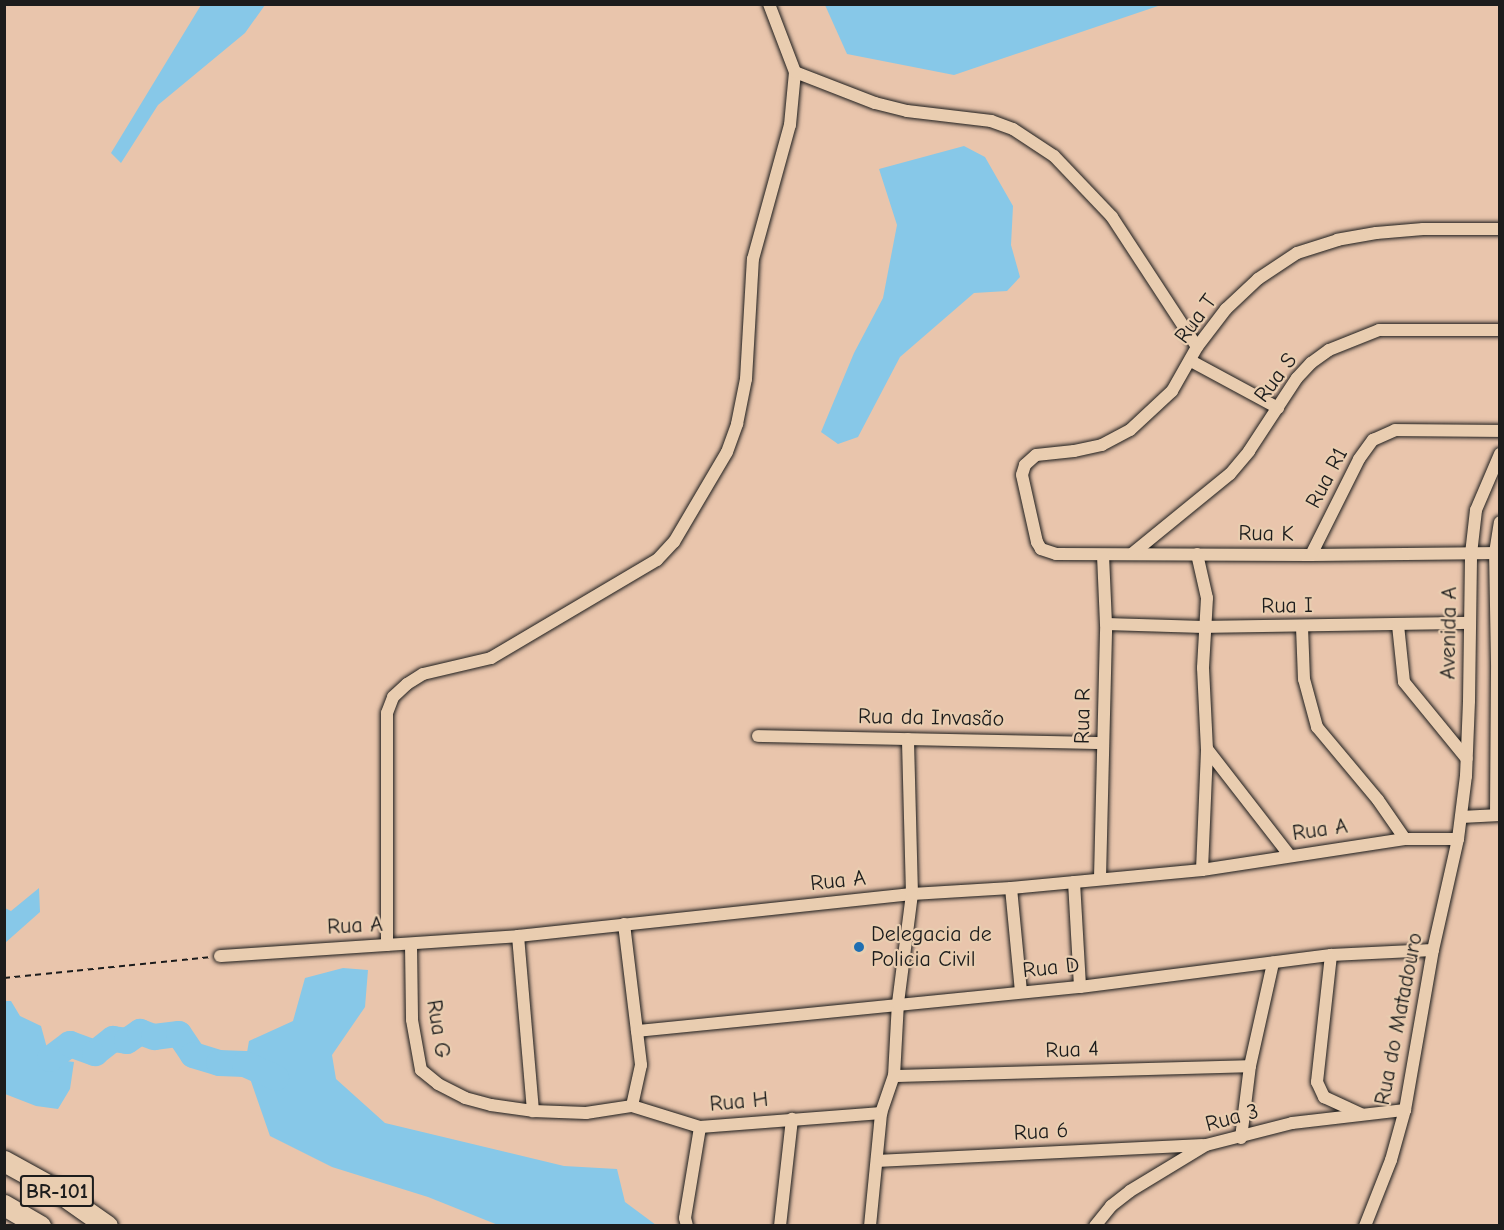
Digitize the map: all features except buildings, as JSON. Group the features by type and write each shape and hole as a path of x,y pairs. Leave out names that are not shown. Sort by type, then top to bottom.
{"highway":[{"name":"BR-101","path":"4,1161 53,1188 107,1226"},
{"name":"BR-101","path":"4,1205 40,1226"}],"street":[{"path":"387,945 387,713 393,697 423,674 476,663 497,655 657,560 674,542 727,452 737,424 746,379 753,259 790,124 795,72 769,4"},
{"path":"795,72 875,103 907,111 991,121 1013,129 1054,156 1112,217 1197,347"},
{"name":"Rua T","path":"1037,542 1022,475 1030,459 1102,445 1130,430 1172,391 1197,347 1226,309 1258,279 1297,253 1338,240 1376,233 1423,229 1500,229"},
{"name":"Rua S","path":"1133,553 1230,474 1311,363 1329,350 1355,337 1379,330 1500,330"},
{"path":"1191,361 1278,408"},
{"name":"Rua R1","path":"1311,555 1359,459 1373,440 1395,430 1500,431"},
{"name":"Avenida A","path":"1461,817 1467,759 1471,554 1476,510 1483,489 1500,454"},
{"name":"Avenida A","path":"1498,815 1497,553 1500,522"},
{"name":"Rua K","path":"1037,542 1047,552 1103,555 1133,553 1311,555 1497,553"},
{"path":"1197,554 1207,598 1204,627 1207,750 1202,870"},
{"name":"Rua R","path":"1100,878 1106,624 1103,555"},
{"name":"Rua I","path":"1106,624 1302,627 1469,623"},
{"path":"1398,625 1404,682 1467,759"},
{"path":"1302,627 1304,679 1317,727 1378,800 1405,839"},
{"name":"Rua da Invasão","path":"758,736 1103,743"},
{"path":"870,1226 881,1113 894,1077 898,1003 912,894 908,739"},
{"path":"1207,750 1290,856"},
{"path":"1461,817 1498,815"},
{"name":"Rua do Matadouro","path":"1365,1226 1391,1160 1405,1110 1432,950 1461,817"},
{"name":"Rua A","path":"220,956 411,945 518,936 912,894 1011,888 1202,870 1405,839 1458,839"},
{"path":"1074,882 1080,987"},
{"path":"1011,888 1021,992"},
{"path":"624,924 641,1065 632,1106"},
{"path":"518,936 533,1111"},
{"name":"Rua G","path":"411,945 412,1020 421,1070 438,1084 465,1098 491,1106 533,1111"},
{"name":"Rua D","path":"637,1032 898,1003 1080,987 1331,955 1432,950"},
{"path":"1331,955 1317,1082 1324,1097 1362,1115"},
{"path":"1241,1138 1250,1066 1273,963"},
{"name":"Rua 4","path":"894,1077 1250,1066"},
{"name":"Rua H","path":"533,1111 586,1113 632,1106 700,1127 881,1113"},
{"name":"Rua 3","path":"1095,1226 1111,1206 1130,1191 1206,1145 1241,1138 1292,1123 1405,1110"},
{"path":"780,1226 792,1119"},
{"path":"687,1226 685,1218 700,1127"},
{"name":"Rua 6","path":"878,1161 1206,1145"}],"path":[{"path":"4,978 220,956"}],"water":[{"path":"201,5 265,5 245,33 158,105 121,163 111,153"},
{"path":"825,5 1161,5 954,75 847,54"},
{"path":"964,146 985,157 1013,206 1011,245 1020,277 1007,291 974,293 900,357 858,437 838,444 821,432 854,353 883,298 897,225 879,169"},
{"path":"39,888 40,912 5,943 5,908 11,911"},
{"path":"343,968 368,970 365,1007 332,1055 336,1079 385,1123 564,1166 617,1169 625,1202 656,1225 498,1225 428,1197 332,1167 270,1136 245,1064 249,1041 293,1021 305,978"},
{"path":"4,1001 11,1001 20,1016 41,1026 50,1059 74,1062 70,1089 58,1109 36,1106 5,1094"}],"waterway":[{"path":"50,1059 70,1044 95,1053 113,1039 127,1041 140,1032 154,1037 179,1034 193,1055 219,1063 245,1064 276,1078"}],"place":[{"name":"Delegacia de Policia Civil","path":"859,947"}]}
